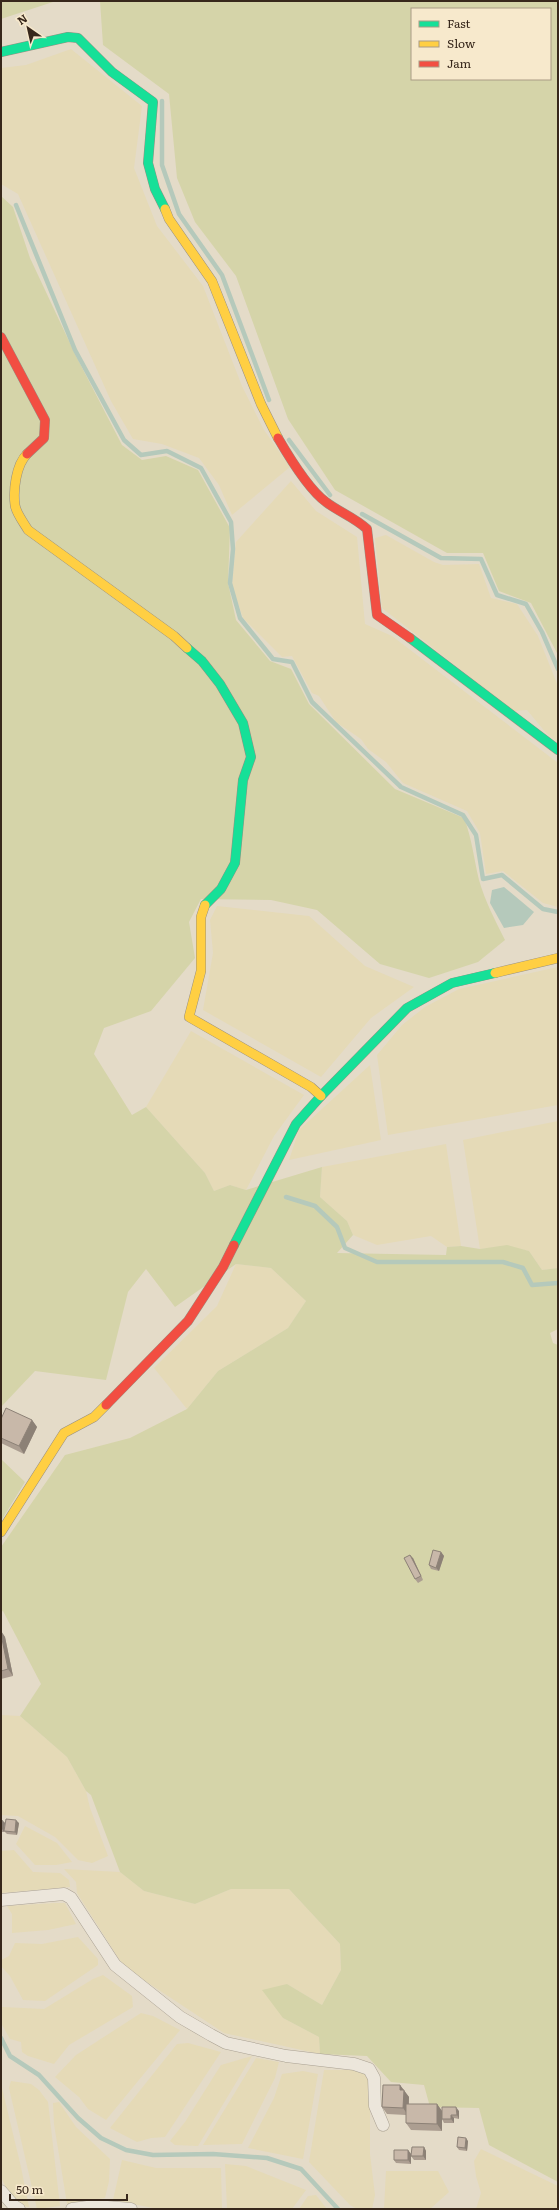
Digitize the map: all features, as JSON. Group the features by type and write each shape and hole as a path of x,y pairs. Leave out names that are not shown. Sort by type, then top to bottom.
{"street":[{"path":"1,52 68,37 78,38 93,55 112,72 154,102 148,163 155,189 169,219 212,281 261,404 295,467 325,502 356,519 367,529 377,615 448,665 558,750"},
{"path":"1,337 45,420 44,438 22,459 15,483 15,506 28,530 174,636 202,661 220,684 243,723 250,757 243,780 235,862 221,889 203,908 201,917 200,971 189,1017 312,1087 321,1096"},
{"path":"1,1532 64,1433 94,1417 188,1321 223,1267 296,1124 406,1008 452,983 558,958"},
{"path":"1,1900 64,1894 71,1898 115,1966 180,2017 226,2043 286,2056 354,2064 369,2069 374,2078 375,2106 382,2125"},
{"path":"1,2191 14,2206 19,2209"},
{"path":"72,2209 95,2206 131,2209"}],"shaded area":[{"path":"71,49 142,106 134,168 157,226 203,286 242,386 264,430 290,467 232,515 219,485 199,458 162,444 133,439 111,401 18,194 1,184 1,68 26,65"},
{"path":"291,481 316,511 357,537 365,624 392,636 558,763 558,907 543,903 503,871 486,874 480,833 467,811 403,783 386,762 368,749 361,739 336,722 319,696 312,693 292,656 282,657 243,618 232,586 236,542"},
{"path":"386,535 434,562 443,565 479,564 491,598 517,604 538,636 558,686 558,742 547,734 527,710 514,711 382,608 375,538"},
{"path":"504,887 534,912 523,925 504,928 490,903 492,890"},
{"path":"217,906 309,916 365,966 414,987 371,1018 321,1077 203,1010 213,953 210,920"},
{"path":"558,967 558,1105 388,1135 377,1055 402,1025 425,1007 459,989"},
{"path":"191,1031 304,1095 274,1136 246,1190 230,1185 214,1191 205,1173 146,1107"},
{"path":"370,1065 381,1140 289,1160 299,1130"},
{"path":"558,1121 558,1268 542,1270 529,1251 507,1246 480,1249 463,1140"},
{"path":"446,1144 461,1246 447,1247 431,1236 377,1245 353,1235 347,1221 320,1197 322,1167"},
{"path":"236,1264 271,1268 306,1301 288,1328 218,1371 187,1409 154,1368 217,1306"},
{"path":"1,1715 20,1716 67,1757 86,1791 90,1808 108,1856 92,1863 78,1860 55,1837 18,1816 1,1815"},
{"path":"25,1826 57,1843 72,1862 56,1865 35,1865 16,1844"},
{"path":"14,1850 33,1872 60,1873 69,1880 70,1887 1,1893 1,1851"},
{"path":"64,1869 120,1872 144,1891 195,1904 231,1889 289,1889 340,1944 341,1970 322,2005 287,1984 283,2018 319,2037 320,2054 224,2033 124,1967 77,1893 76,1882"},
{"path":"65,1903 76,1924 48,1930 12,1933 12,1914 7,1906"},
{"path":"78,1937 98,1959 98,1965 45,2001 23,2000 10,1976 1,1966 1,1960 9,1956 15,1943 42,1944"},
{"path":"103,1975 132,1996 133,2007 69,2045 54,2064 28,2056 22,2052 21,2042 10,2039 1,2023 2,2007 44,2009 93,1979"},
{"path":"141,2013 153,2016 180,2030 106,2120 88,2109 79,2097 55,2077 76,2055"},
{"path":"188,2043 221,2052 165,2137 151,2138 137,2142 110,2128 177,2044"},
{"path":"252,2056 198,2146 175,2145 170,2141 185,2122 221,2065"},
{"path":"256,2058 279,2062 275,2078 242,2144 203,2145"},
{"path":"324,2070 357,2070 370,2077 370,2154 375,2195 372,2209 357,2209 350,2205 309,2162"},
{"path":"303,2071 318,2074 303,2159 248,2148 274,2098 282,2074"},
{"path":"11,2081 31,2084 39,2090 48,2102 60,2206 37,2209 9,2088"},
{"path":"2,2088 29,2207 22,2206 10,2196 1,2177"},
{"path":"59,2102 76,2127 110,2159 109,2181 105,2198 67,2204 54,2124 53,2103"},
{"path":"481,2149 558,2186 558,2209 476,2209 481,2193 476,2176 474,2161"},
{"path":"122,2160 156,2168 221,2168 222,2209 158,2209 113,2200"},
{"path":"225,2164 246,2166 306,2190 292,2209 227,2209"},
{"path":"386,2171 438,2171 449,2192 430,2209 384,2209"},
{"path":"316,2195 327,2209 299,2209 308,2196"}],"green space":[{"path":"1,1 56,1 1,19"},
{"path":"100,1 558,1 558,655 531,603 499,591 483,553 447,553 335,490 288,419 236,276 195,222 177,178 169,94 103,45"},
{"path":"1,196 13,207 30,258 76,356 122,445 142,460 166,456 198,470 230,528 228,583 236,620 270,661 291,669 309,704 395,789 464,818 471,841 481,888 505,940 478,962 429,978 380,964 317,910 271,900 201,899 189,922 195,958 151,1011 104,1028 94,1054 132,1115 146,1107 205,1173 214,1191 230,1185 246,1190 322,1167 320,1197 347,1221 353,1235 337,1253 446,1255 447,1247 461,1246 480,1249 507,1245 529,1251 542,1270 558,1268 558,1329 550,1333 553,1343 558,1345 558,2182 489,2145 479,2108 430,2107 424,2085 391,2082 367,2056 320,2054 319,2037 283,2018 262,1990 287,1984 322,2005 341,1970 340,1944 289,1889 231,1889 195,1904 144,1891 120,1872 91,1795 86,1791 67,1757 20,1716 41,1684 3,1611 1,1612 1,1547 65,1455 130,1438 187,1409 218,1371 288,1328 306,1301 271,1268 236,1264 175,1307 146,1269 128,1292 106,1380 35,1371 1,1407"},
{"path":"1,1459 25,1482 1,1521"}],"building":[{"path":"6,1408 32,1420 19,1446 1,1438 1,1419"},
{"path":"433,1550 441,1552 436,1568 429,1565"},
{"path":"410,1555 421,1576 415,1579 404,1558"},
{"path":"1,1634 8,1669 1,1671"},
{"path":"6,1819 16,1820 15,1832 4,1831"},
{"path":"383,2085 400,2085 400,2090 404,2090 403,2108 382,2107"},
{"path":"406,2104 437,2104 437,2124 406,2123"},
{"path":"442,2107 456,2107 457,2115 451,2115 451,2119 442,2119"},
{"path":"458,2137 466,2138 465,2148 457,2147"},
{"path":"412,2147 424,2147 423,2156 411,2156"},
{"path":"394,2150 408,2150 408,2160 394,2160"}],"waterway":[{"path":"162,101 162,165 179,214 222,275 269,400"},
{"path":"16,205 75,350 124,440 141,455 167,451 201,468 231,522 233,549 230,583 240,618 273,659 292,662 312,702 401,787 463,815 476,835 483,879 502,875 543,909 558,912"},
{"path":"289,440 330,495"},
{"path":"362,514 441,558 481,559 497,595 526,604 542,632 558,669"},
{"path":"286,1197 315,1206 337,1227 345,1248 377,1262 503,1262 523,1268 532,1285 558,1283"},
{"path":"1,2038 10,2056 39,2075 78,2118 101,2138 126,2150 153,2155 213,2154 267,2158 301,2169 338,2209"}],"traffic: fast":[{"path":"1,52 68,37 78,38 112,72 153,102 148,163 155,189 165,209"},
{"path":"410,638 558,750"},
{"path":"187,648 202,661 220,684 243,723 251,757 243,780 235,863 221,889 205,905"},
{"path":"234,1245 296,1124 321,1096 407,1008 452,983 495,973"}],"traffic: slow":[{"path":"165,209 169,219 212,281 261,404 278,438"},
{"path":"27,454 20,464 16,478 14,499 20,518 28,530 174,636 187,648"},
{"path":"205,905 201,917 201,971 189,1017 311,1087 321,1096"},
{"path":"495,973 558,958"},
{"path":"1,1532 64,1433 94,1417 106,1405"}],"traffic: jam":[{"path":"1,337 45,420 44,438 27,454"},
{"path":"278,438 299,472 312,489 331,506 357,521 367,529 377,615 410,638"},
{"path":"106,1405 188,1321 223,1267 234,1245"}]}
